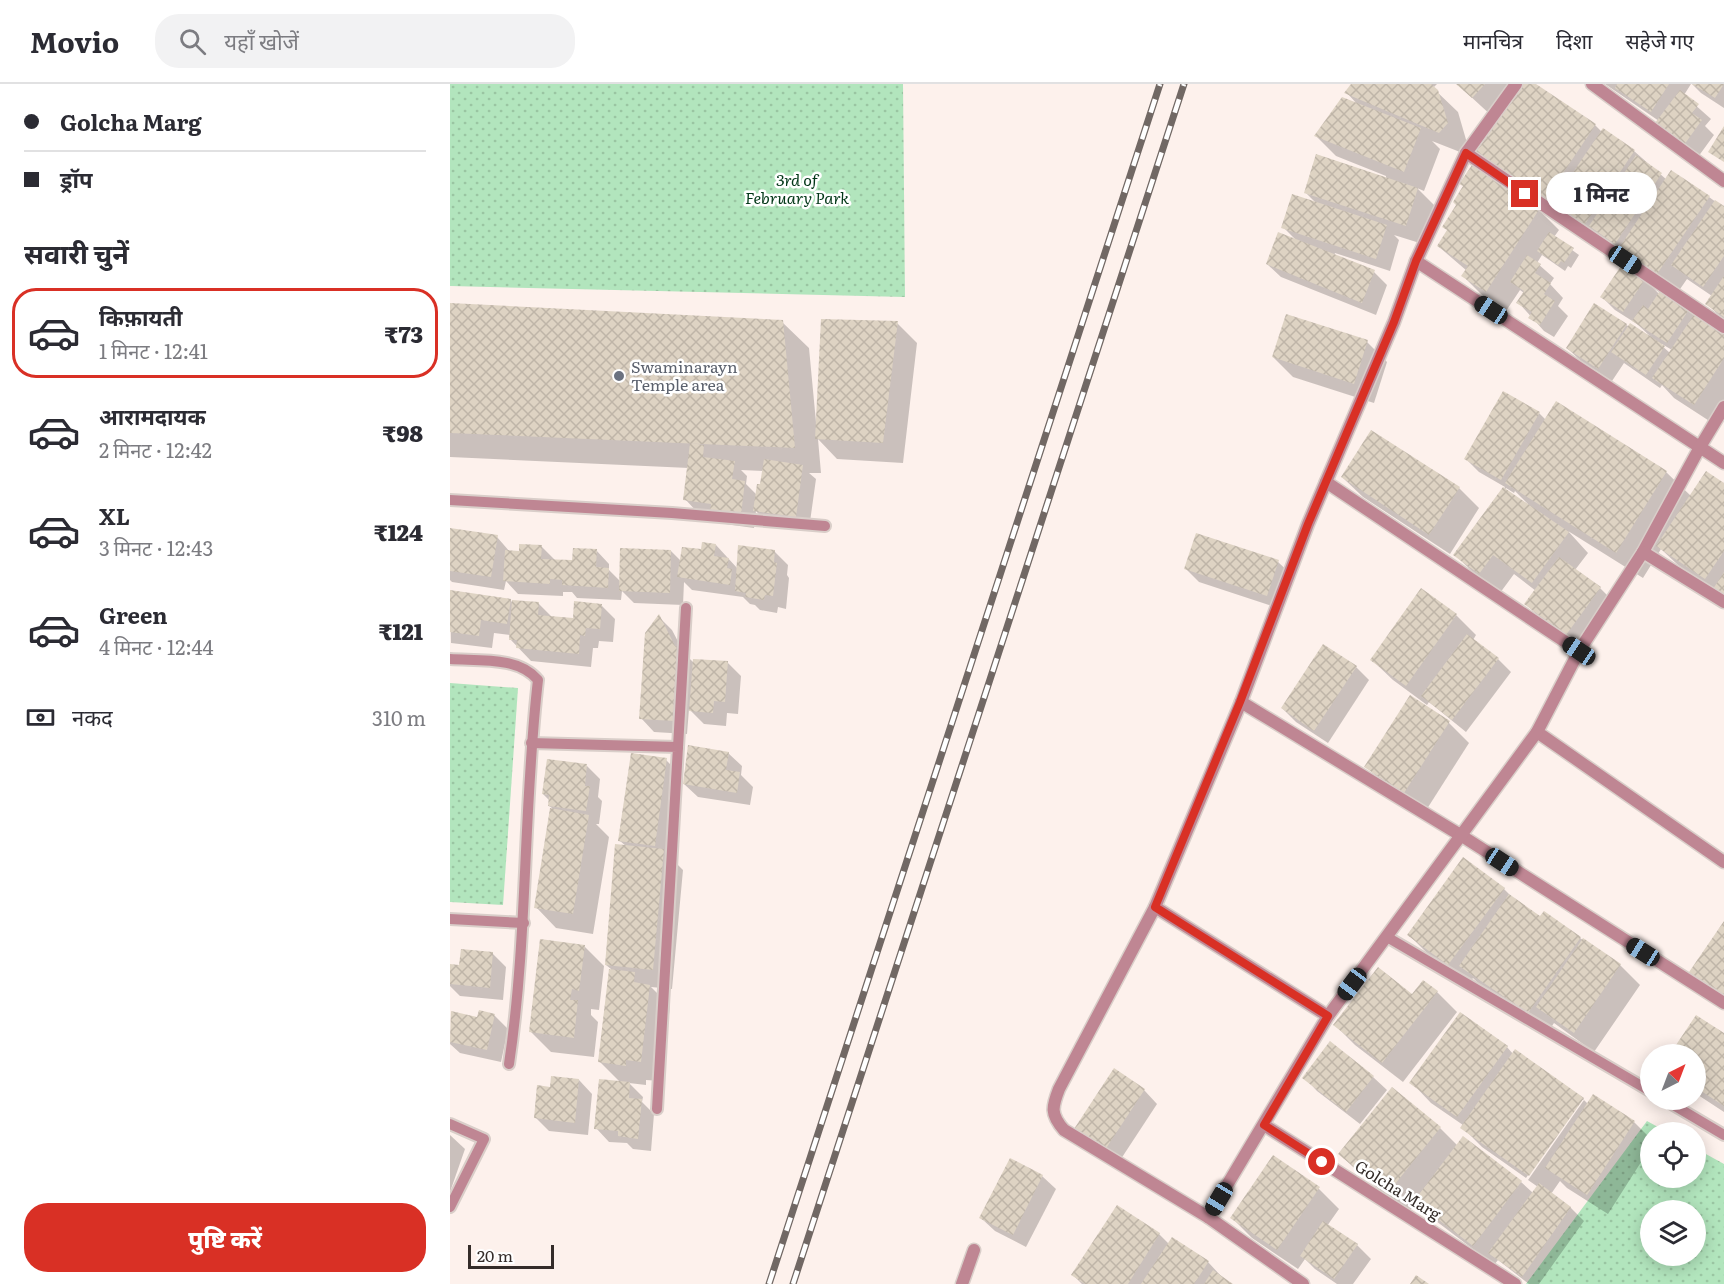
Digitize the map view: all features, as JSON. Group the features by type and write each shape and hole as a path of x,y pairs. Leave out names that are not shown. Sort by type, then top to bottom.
{"street":[{"path":"1303,1284 1208,1217 1064,1130 1055,1119 1053,1104 1155,907 1240,702 1308,524 1394,322 1416,261 1466,153 1516,84"},
{"path":"1592,84 1724,181"},
{"path":"1466,153 1724,327"},
{"path":"1416,261 1724,463"},
{"path":"1208,1217 1328,1016 1537,732 1579,651 1642,552 1724,407"},
{"path":"1326,482 1579,651"},
{"path":"1642,552 1724,602"},
{"path":"1240,702 1462,836 1724,1003"},
{"path":"1537,732 1724,862"},
{"path":"1155,907 1328,1016"},
{"name":"Golcha Marg","path":"1264,1125 1515,1284"},
{"path":"962,1284 974,1250"}],"lane":[{"path":"450,500 672,513 825,526"},
{"path":"657,1109 686,608"},
{"path":"450,659 513,664 526,669 538,680 531,743 524,923 509,1064"},
{"path":"531,743 678,747"},
{"path":"450,919 524,923"},
{"path":"1386,937 1640,1085"},
{"path":"1682,1110 1724,1135"},
{"path":"450,1124 484,1139 450,1207"}],"green space":[{"name":"3rd of February Park","path":"450,84 903,84 905,297 450,286"},
{"path":"450,683 518,688 503,905 450,902"},
{"path":"1640,1130 1640,1188 1706,1188 1706,1154 1724,1164 1724,1284 1526,1284"}],"building":[{"path":"1351,84 1431,84 1438,90 1448,123 1439,133 1344,93"},
{"path":"1456,84 1485,84 1472,98"},
{"path":"1523,84 1536,84 1596,124 1545,200 1475,153"},
{"path":"1617,84 1669,84 1651,112 1615,88"},
{"path":"1692,84 1724,84 1715,98"},
{"path":"1680,90 1699,104 1692,113 1702,120 1684,145 1655,123"},
{"path":"1342,97 1421,128 1404,172 1314,136"},
{"path":"1724,126 1724,162 1708,152"},
{"path":"1603,128 1635,150 1583,227 1551,205"},
{"path":"1316,154 1418,188 1406,226 1304,193"},
{"path":"1636,155 1662,173 1615,244 1589,226"},
{"path":"1472,165 1540,208 1486,292 1461,276 1468,266 1437,246 1447,230 1442,227 1456,205 1453,202 1463,186 1459,184"},
{"path":"1671,170 1710,196 1657,274 1619,248"},
{"path":"1292,194 1387,225 1376,259 1281,228"},
{"path":"1715,200 1724,206 1724,256 1703,287 1671,265"},
{"path":"1278,232 1375,270 1362,303 1266,264"},
{"path":"1549,232 1574,248 1564,263 1561,261 1558,265 1537,251"},
{"path":"1527,255 1541,264 1535,273 1551,283 1544,294 1555,301 1540,325 1528,318 1532,312 1516,303 1524,291 1510,282"},
{"path":"1623,263 1646,278 1623,312 1600,297"},
{"path":"1724,276 1724,317 1705,304"},
{"path":"1661,289 1690,308 1667,343 1632,321 1643,305 1648,309"},
{"name":"Swaminarayn Temple area","path":"450,303 783,320 795,448 450,433"},
{"path":"1594,303 1627,324 1598,369 1566,348"},
{"path":"1695,313 1724,332 1724,358 1694,405 1652,378"},
{"path":"1286,314 1368,340 1354,384 1272,357"},
{"path":"821,319 898,321 883,443 815,439"},
{"path":"1630,323 1665,346 1646,375 1611,352"},
{"path":"1503,391 1540,412 1501,480 1464,459"},
{"path":"1556,401 1667,471 1616,553 1505,483"},
{"path":"1371,430 1460,487 1429,535 1341,477"},
{"path":"690,443 704,445 703,457 735,461 732,479 745,481 741,515 710,511 711,504 683,500"},
{"path":"764,459 803,465 796,517 753,511"},
{"path":"1706,471 1724,483 1724,551 1705,579 1656,546"},
{"path":"1503,487 1569,532 1532,583 1493,555 1479,574 1453,555"},
{"path":"450,528 498,535 491,577 450,571"},
{"path":"1196,533 1279,560 1267,596 1184,569"},
{"path":"702,542 716,544 714,556 729,558 727,568 732,569 730,585 677,577 682,547 701,549"},
{"path":"519,544 542,545 541,559 572,560 573,548 597,549 596,567 609,568 608,588 562,585 562,580 550,579 550,584 503,581 505,550 519,551"},
{"path":"738,545 775,550 774,562 777,563 773,596 765,595 764,600 745,597 746,593 735,591"},
{"path":"620,548 671,550 670,593 619,591"},
{"path":"1559,557 1601,587 1566,635 1524,604"},
{"path":"1724,572 1724,597 1713,589"},
{"path":"1421,588 1457,614 1406,686 1370,660"},
{"path":"450,590 511,599 507,624 481,620 479,636 450,632"},
{"path":"512,600 539,602 538,615 573,618 574,601 602,604 600,629 586,628 585,636 580,635 579,654 516,648 517,640 509,640"},
{"path":"659,614 675,646 679,647 675,721 639,719 645,633"},
{"path":"1467,634 1499,658 1452,720 1421,696"},
{"path":"1323,644 1357,666 1314,731 1281,708"},
{"path":"693,659 728,661 725,702 714,701 713,713 689,711"},
{"path":"1410,695 1450,721 1404,793 1364,767"},
{"path":"688,745 729,752 726,770 740,772 737,793 683,784"},
{"path":"631,753 667,758 655,846 618,841"},
{"path":"547,759 587,764 585,786 590,786 586,811 548,806 549,795 542,794"},
{"path":"550,808 589,815 573,914 534,908"},
{"path":"615,844 664,849 653,970 605,965"},
{"path":"1463,857 1505,888 1448,965 1407,935"},
{"path":"1509,894 1540,916 1544,911 1581,937 1528,1013 1459,966"},
{"path":"1724,921 1724,996 1687,975"},
{"path":"1583,938 1621,964 1574,1033 1536,1007"},
{"path":"540,939 585,945 579,991 572,989 570,1000 578,1000 574,1038 529,1032"},
{"path":"461,949 493,952 490,988 450,984 450,964 459,965"},
{"path":"1378,967 1412,994 1423,980 1438,991 1382,1063 1333,1025"},
{"path":"609,969 635,972 634,982 650,985 641,1062 626,1060 626,1066 598,1062"},
{"path":"479,1010 495,1014 487,1050 450,1042 451,1011 477,1017"},
{"path":"1460,1012 1508,1046 1457,1117 1409,1083"},
{"path":"1696,1015 1724,1033 1724,1106 1706,1094 1706,1044 1677,1044"},
{"path":"1330,1041 1374,1076 1346,1112 1302,1078"},
{"path":"1515,1049 1584,1098 1529,1176 1460,1128"},
{"path":"1114,1068 1145,1089 1103,1153 1072,1132"},
{"path":"551,1076 579,1079 575,1123 534,1118 537,1085 550,1087"},
{"path":"599,1079 630,1082 629,1098 642,1099 638,1139 618,1136 618,1131 594,1129"},
{"path":"1392,1087 1441,1127 1387,1194 1338,1154"},
{"path":"1593,1094 1635,1121 1587,1195 1545,1168"},
{"path":"1463,1136 1522,1181 1473,1246 1414,1201"},
{"path":"1273,1155 1320,1187 1277,1250 1230,1218"},
{"path":"1010,1158 1043,1175 1013,1235 979,1218"},
{"path":"1539,1183 1571,1207 1522,1277 1488,1253"},
{"path":"1117,1205 1160,1233 1128,1284 1085,1284 1071,1275"},
{"path":"1323,1221 1358,1244 1334,1279 1300,1256"},
{"path":"1172,1237 1209,1261 1194,1284 1141,1284"},
{"path":"1213,1270 1233,1284 1204,1284"},
{"path":"1416,1275 1429,1284 1410,1284"}],"railway":[{"path":"769,1284 1160,84"},
{"path":"793,1284 1184,84"}],"place":[{"name":"Swaminarayn Temple area","path":"619,376"}],"route":[{"path":"1322,1162 1264,1125 1328,1016 1155,907 1240,702 1308,524 1394,322 1416,261 1466,153 1525,194"}]}
